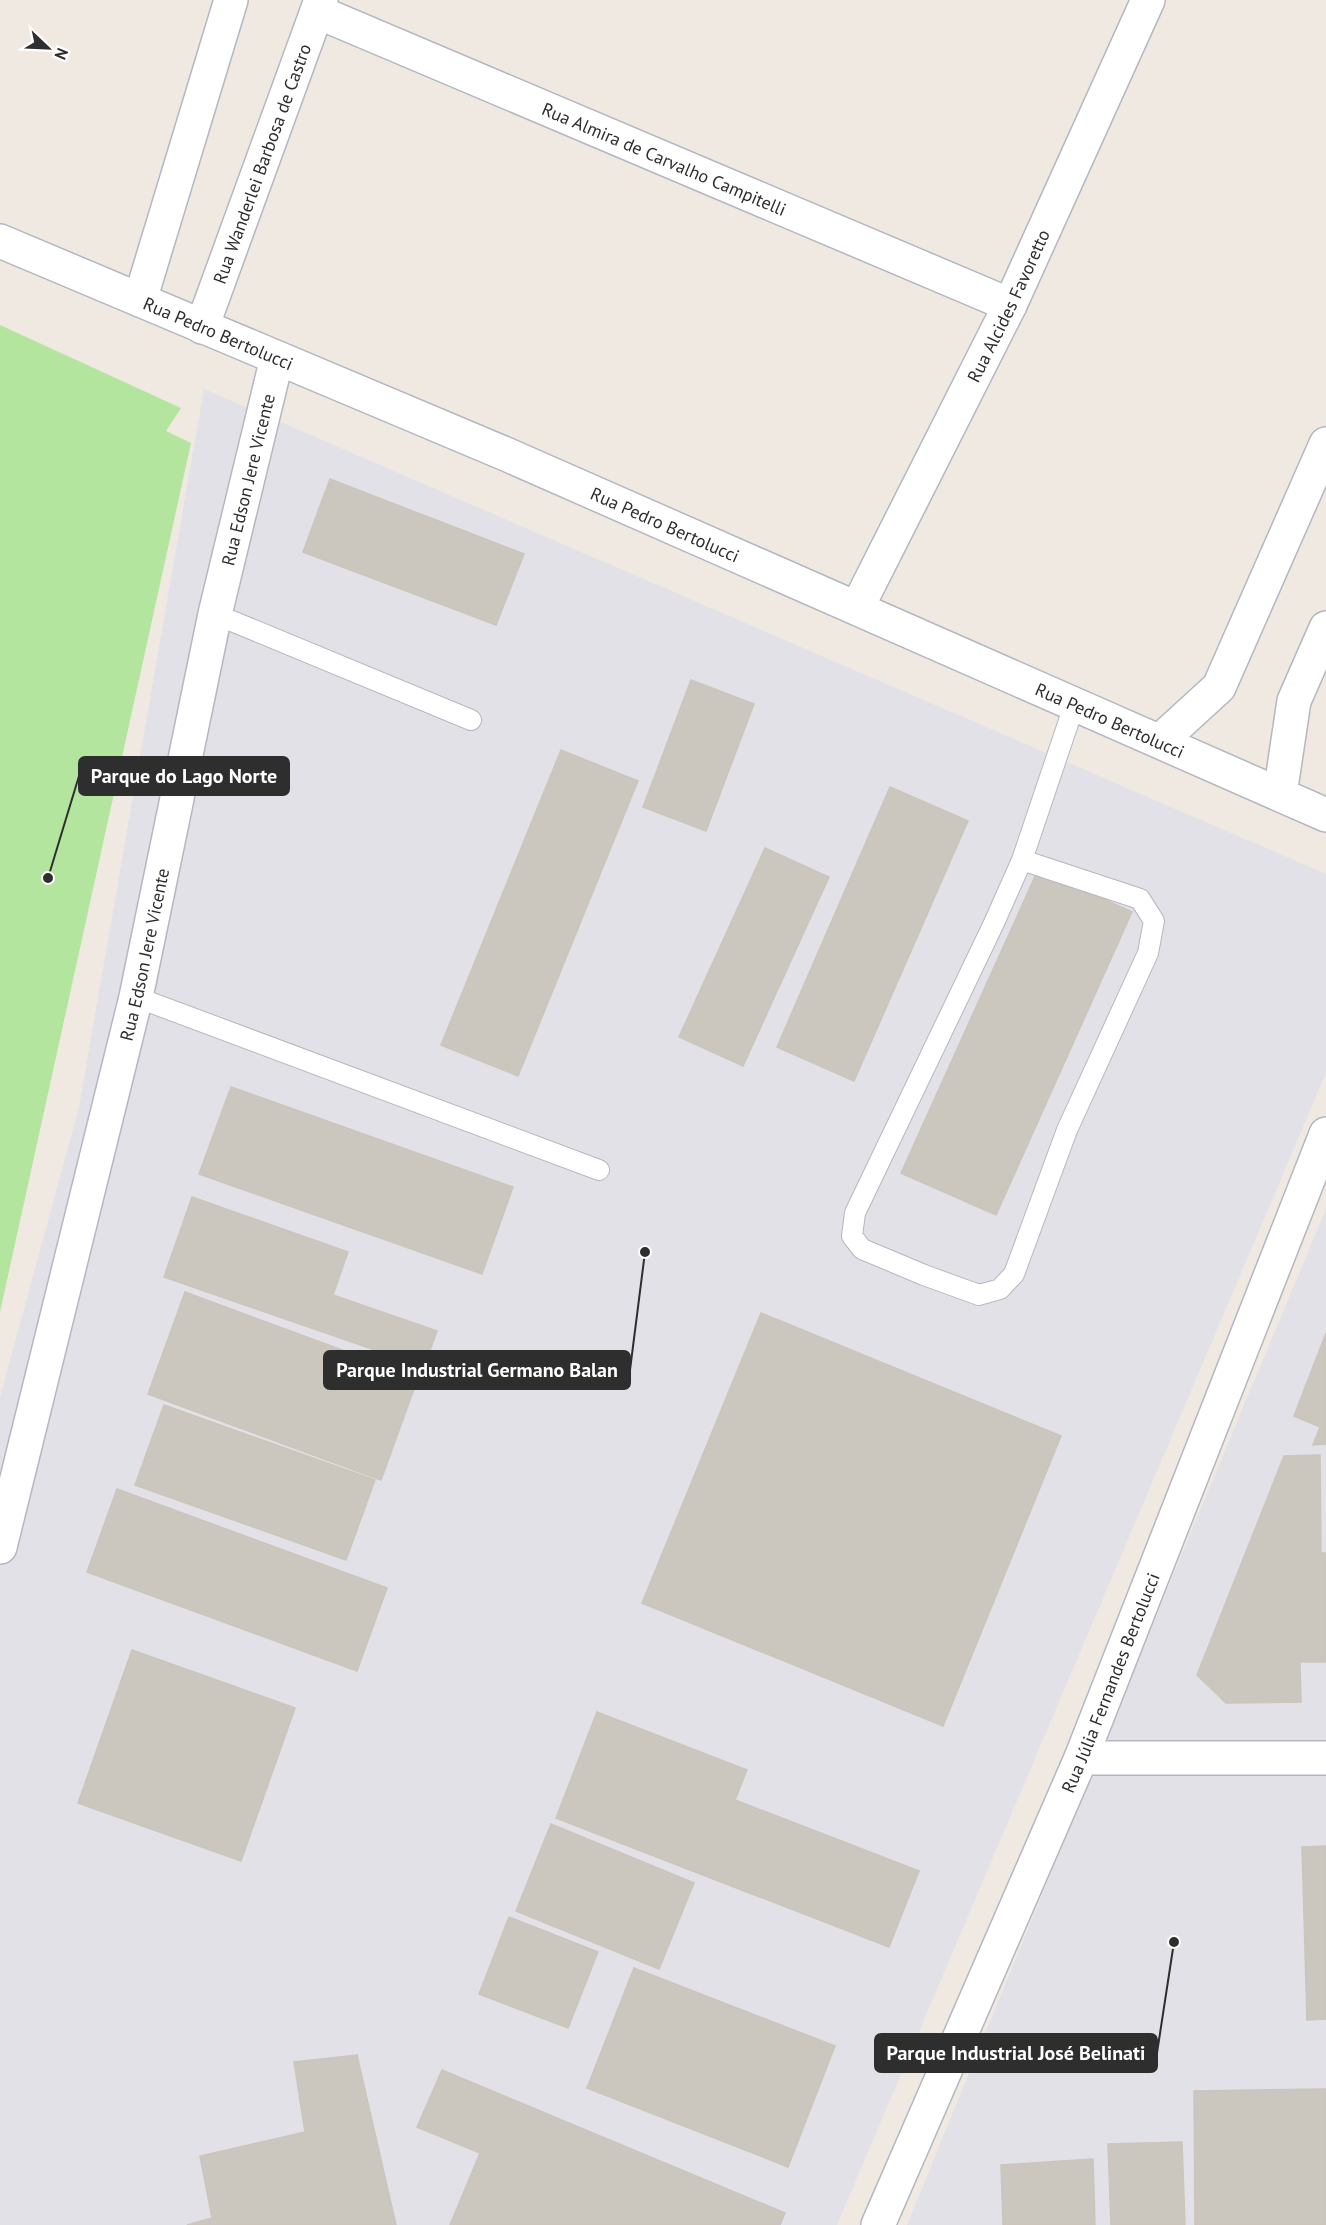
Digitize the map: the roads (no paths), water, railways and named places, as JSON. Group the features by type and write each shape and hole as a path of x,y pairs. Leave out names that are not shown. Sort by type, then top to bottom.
{"street":[{"path":"140,300 231,0"},
{"name":"Rua Alcides Favoretto","path":"857,608 1010,305 1148,0"},
{"name":"Rua Almira de Carvalho Campitelli","path":"320,6 1010,305"},
{"name":"Rua Wanderlei Barbosa de Castro","path":"202,327 320,6"},
{"name":"Rua Pedro Bertolucci","path":"0,241 508,455 1326,815"},
{"name":"Rua Edson Jere Vicente","path":"0,1547 136,998 215,614 277,358"},
{"path":"1160,741 1219,687 1326,444"},
{"path":"1280,794 1294,701 1326,628"},
{"name":"Rua Júlia Fernandes Bertolucci","path":"878,2225 1081,1758 1326,1134"},
{"path":"1081,1758 1326,1758"}],"lane":[{"path":"215,614 471,720"},
{"path":"1022,860 1140,899 1154,921 1148,953 1067,1130 1014,1274 1000,1289 979,1294 924,1275 862,1249 852,1236 855,1213 1022,860 1075,703"},
{"path":"136,998 599,1170"}],"place":[{"name":"Parque do Lago Norte","path":"48,878"},
{"name":"Parque Industrial Germano Balan","path":"645,1252"},
{"name":"Parque Industrial José Belinati","path":"1174,1942"}]}
